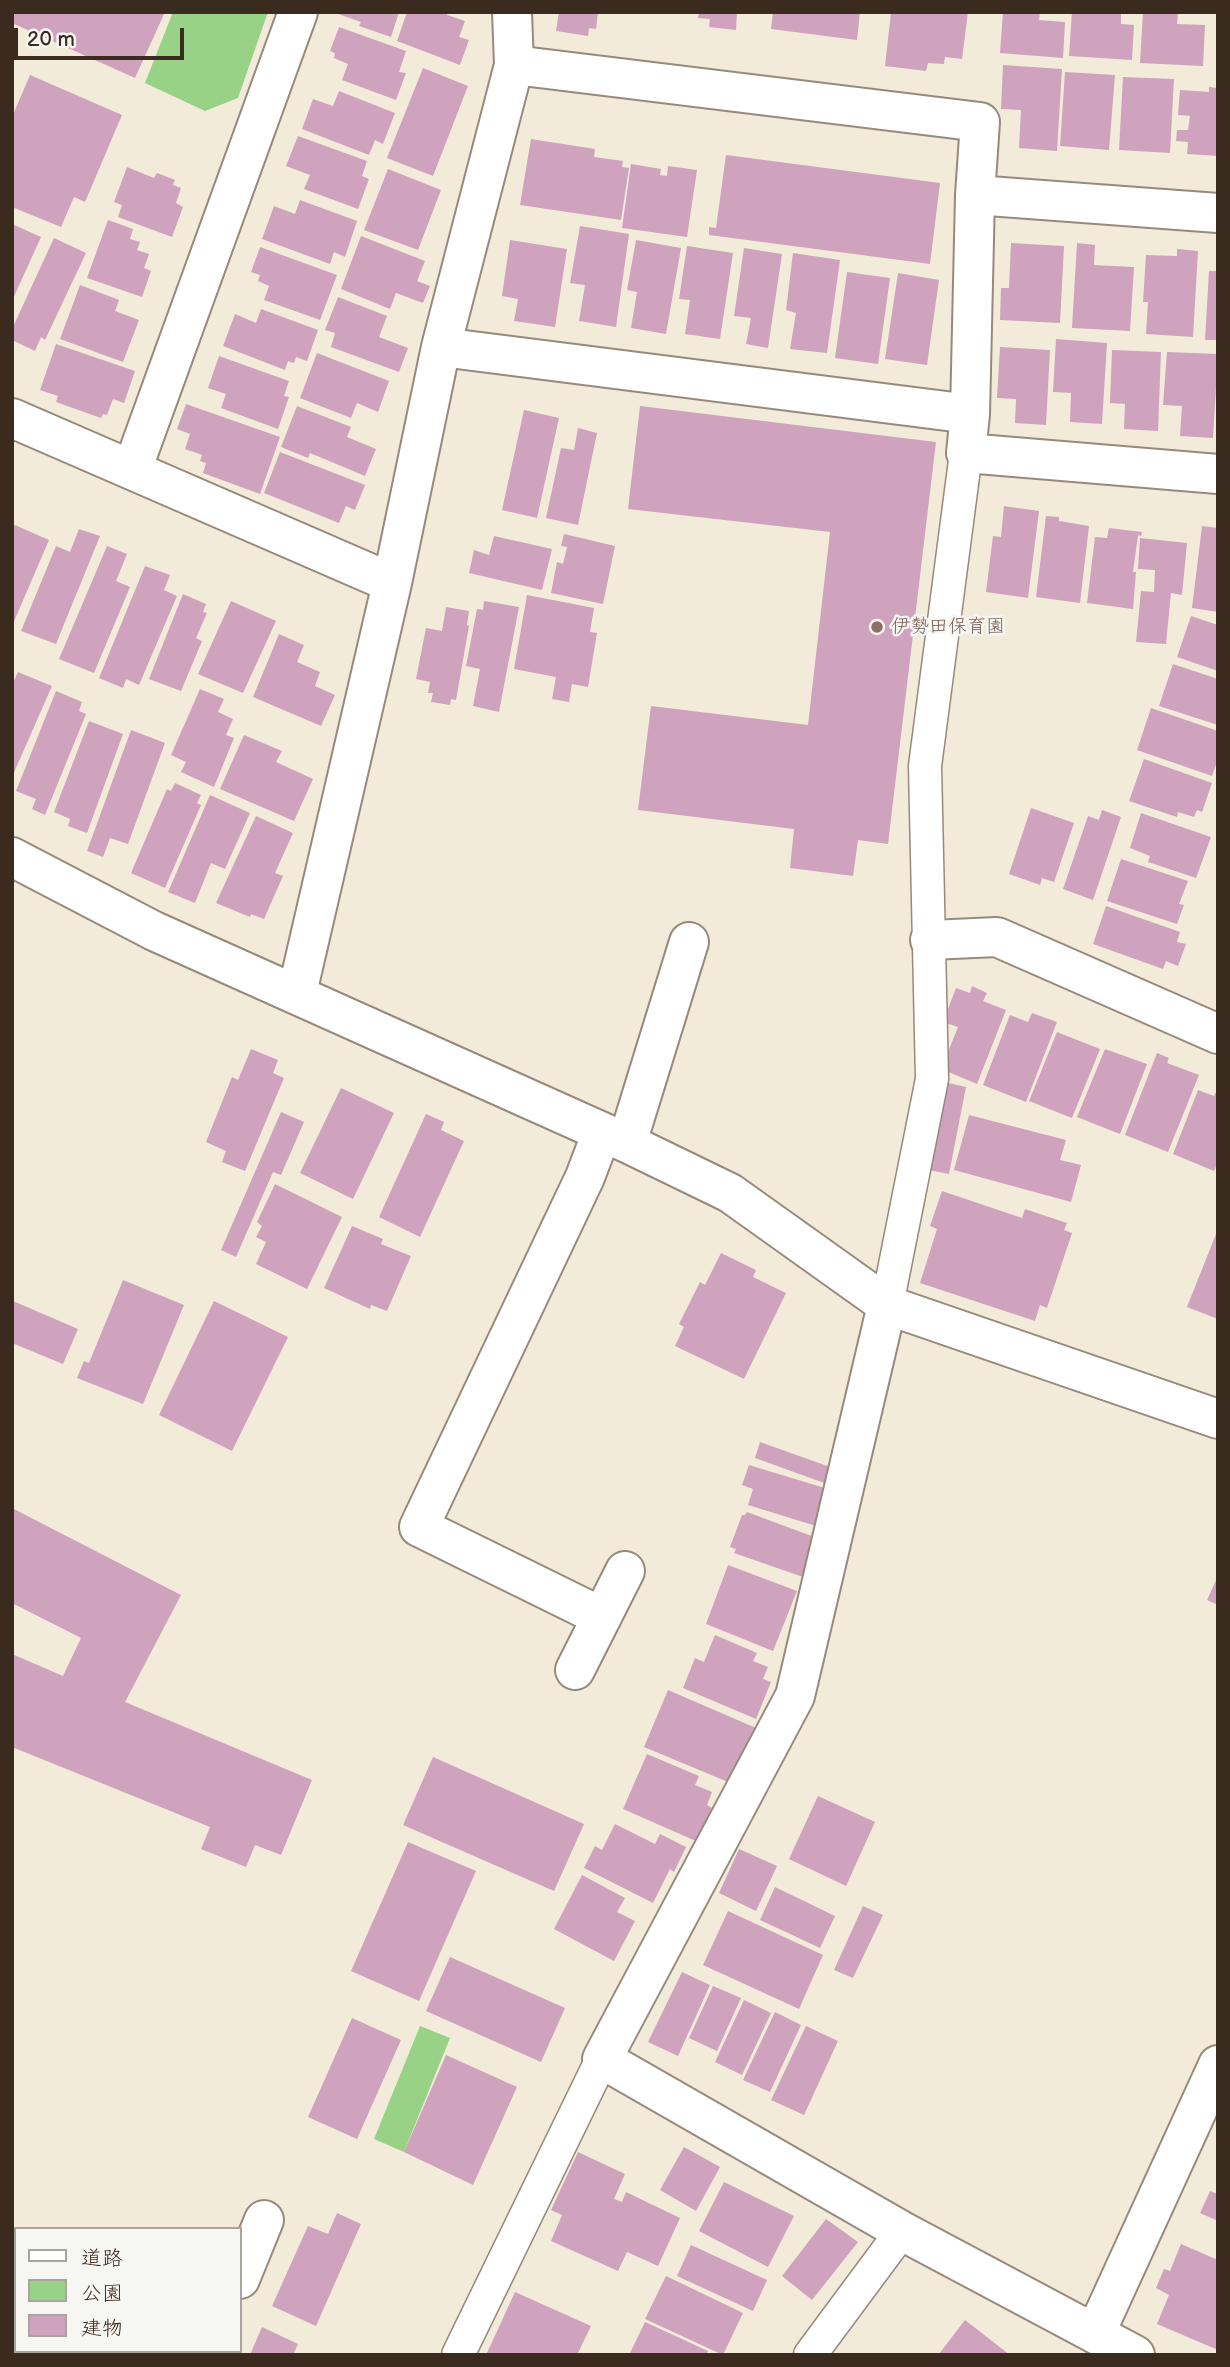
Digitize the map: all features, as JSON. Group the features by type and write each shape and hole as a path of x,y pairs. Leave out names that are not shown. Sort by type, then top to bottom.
{"street":[{"path":"132,470 298,12"},
{"path":"297,993 392,583 440,348 514,65 512,12"},
{"path":"514,65 980,122 975,195 970,414 966,453 1218,474"},
{"path":"975,195 1218,213"},
{"path":"440,348 970,414"},
{"path":"12,418 392,583"},
{"path":"12,857 154,931 615,1138 730,1194 887,1305 1218,1419"},
{"path":"930,940 997,937 1216,1026"},
{"path":"602,1617 419,1527 585,1177 615,1138 689,942"},
{"path":"887,1305 795,1696 602,2059 902,2231 1135,2355"},
{"path":"575,1670 625,1571"},
{"path":"1094,2334 1218,2065"},
{"path":"242,2274 264,2220"}],"lane":[{"path":"887,1305 932,1079 925,766 966,453"},
{"path":"458,2355 602,2059"},
{"path":"810,2355 902,2231"}],"green space":[{"path":"173,12 268,12 238,98 205,111 145,83"},
{"path":"420,2026 450,2038 404,2152 374,2139"}],"building":[{"path":"12,12 165,12 135,78 12,23"},
{"path":"399,12 391,37 359,26 361,22 338,14"},
{"path":"407,12 448,12 447,15 465,21 459,37 469,40 460,65 397,41"},
{"path":"559,12 598,12 596,29 589,28 588,36 556,31"},
{"path":"699,12 737,12 736,30 709,27 710,19 698,18"},
{"path":"773,12 860,12 857,40 771,29"},
{"path":"891,12 968,12 962,59 945,57 944,64 928,63 926,71 885,66"},
{"path":"1003,12 1040,12 1039,20 1065,22 1063,58 1000,53"},
{"path":"1072,12 1121,12 1121,24 1134,25 1132,60 1069,56"},
{"path":"1143,12 1178,12 1177,24 1205,25 1203,66 1140,63"},
{"path":"339,27 406,51 399,72 406,73 396,100 342,80 348,64 334,58 335,53 330,51"},
{"path":"1003,65 1062,69 1057,151 1019,148 1021,110 1001,109"},
{"path":"423,68 468,86 433,176 387,158"},
{"path":"1065,72 1115,75 1109,150 1060,146"},
{"path":"30,75 122,115 85,202 74,197 61,227 12,207 12,117"},
{"path":"1123,77 1174,79 1170,153 1119,150"},
{"path":"1209,87 1218,88 1218,156 1187,154 1188,142 1176,141 1177,130 1188,130 1190,116 1178,115 1180,90 1209,92"},
{"path":"339,91 395,113 383,144 375,140 369,155 302,129 313,99 333,106"},
{"path":"298,136 367,161 362,176 369,179 358,209 304,189 310,175 286,166"},
{"path":"531,139 595,149 594,157 623,161 622,167 629,168 621,220 520,205"},
{"path":"726,155 940,183 930,264 709,235 709,227 716,228"},
{"path":"631,164 661,169 660,175 667,176 668,166 697,170 687,237 622,228"},
{"path":"127,167 154,178 157,173 175,180 173,185 181,188 176,203 183,207 172,237 118,217 122,205 114,202"},
{"path":"388,169 441,190 418,250 364,230"},
{"path":"300,200 357,221 345,257 334,252 330,264 262,239 274,206 295,214"},
{"path":"108,220 133,229 130,239 140,242 137,250 149,254 144,268 151,271 142,297 87,278"},
{"path":"12,224 41,237 12,301"},
{"path":"580,226 629,234 616,327 579,321 585,285 570,283"},
{"path":"361,236 425,261 417,281 430,286 423,303 396,293 390,309 341,289"},
{"path":"54,238 86,253 45,340 41,337 35,351 12,340 12,329"},
{"path":"510,240 567,249 555,327 514,321 518,299 502,296"},
{"path":"636,240 681,248 666,334 631,328 637,292 627,290"},
{"path":"1011,243 1064,246 1060,323 1000,320 1001,288 1009,288"},
{"path":"1077,243 1095,245 1094,265 1134,267 1130,331 1072,328"},
{"path":"687,246 733,253 720,339 685,334 690,300 679,299"},
{"path":"260,247 337,275 320,320 264,300 269,286 258,281 260,275 251,272"},
{"path":"744,248 782,254 768,348 746,344 751,318 734,316"},
{"path":"1177,249 1198,251 1193,337 1146,334 1148,302 1143,302 1146,255 1177,256"},
{"path":"793,253 840,260 827,353 790,349 796,313 786,310"},
{"path":"1209,271 1218,271 1218,340 1205,340"},
{"path":"847,272 890,278 878,364 835,358"},
{"path":"898,273 939,280 927,365 885,359"},
{"path":"80,285 119,300 115,311 139,320 123,362 60,339"},
{"path":"338,297 387,316 379,337 408,348 399,372 331,347 335,333 325,330"},
{"path":"261,309 318,330 307,361 296,357 294,363 288,361 285,370 223,346 235,314 256,323"},
{"path":"1056,339 1107,343 1102,424 1070,422 1071,393 1053,392"},
{"path":"56,344 135,371 124,403 113,399 107,415 103,414 101,418 56,402 58,396 40,390"},
{"path":"1000,347 1050,350 1046,425 1015,423 1016,399 997,398"},
{"path":"1112,350 1161,352 1158,431 1124,429 1125,404 1110,403"},
{"path":"1167,352 1218,354 1213,438 1180,436 1182,406 1163,405"},
{"path":"317,353 389,381 378,412 357,403 351,418 300,398"},
{"path":"219,356 289,381 284,396 289,397 278,429 221,408 226,394 208,388"},
{"path":"186,404 280,437 260,494 203,473 206,463 200,461 202,455 185,449 190,434 177,429"},
{"path":"297,406 351,427 347,437 376,449 365,476 310,453 308,458 281,447"},
{"path":"640,406 936,442 888,844 858,840 853,876 790,868 794,829 638,810 651,706 808,725 830,532 628,509"},
{"path":"524,410 559,418 537,518 502,510"},
{"path":"578,428 597,433 578,525 546,518 561,448 574,450"},
{"path":"280,452 365,485 355,510 346,506 339,523 264,493"},
{"path":"1004,506 1039,511 1028,598 986,592 993,536 1001,537"},
{"path":"1046,516 1089,526 1080,603 1036,597"},
{"path":"15,525 49,540 12,626 12,530"},
{"path":"1202,526 1218,528 1218,612 1192,608"},
{"path":"1109,528 1142,532 1141,536 1138,535 1133,572 1136,572 1133,609 1087,603 1095,537 1107,538"},
{"path":"79,529 100,536 56,644 21,631 56,546 70,552"},
{"path":"564,534 615,546 603,604 551,593 557,562 563,564 567,547 561,546"},
{"path":"494,536 552,549 542,590 469,573 474,550 489,555"},
{"path":"1140,538 1187,543 1182,595 1171,593 1166,644 1136,642 1141,591 1154,592 1155,570 1138,569"},
{"path":"107,546 127,554 116,581 130,587 94,673 59,659"},
{"path":"145,566 170,575 164,590 177,596 139,685 126,679 123,688 99,678"},
{"path":"183,594 206,604 203,612 207,613 196,638 202,641 181,691 149,679"},
{"path":"527,595 594,608 590,632 597,633 588,687 572,684 569,702 552,699 556,677 514,669"},
{"path":"231,601 276,621 243,693 198,674"},
{"path":"484,601 519,607 499,712 473,706 480,669 466,666 477,609 483,610"},
{"path":"446,607 469,611 469,626 456,700 451,699 450,705 431,702 433,693 428,693 430,682 416,679 426,628 442,631"},
{"path":"1191,616 1218,625 1218,671 1177,657"},
{"path":"279,634 304,645 297,662 320,672 315,686 335,695 321,726 253,697"},
{"path":"1173,664 1218,679 1218,725 1159,706"},
{"path":"18,672 52,686 12,777 12,685"},
{"path":"200,689 224,699 218,712 233,719 226,735 234,738 214,787 181,772 186,762 171,755"},
{"path":"56,691 82,702 79,711 86,714 45,815 32,809 36,799 16,791"},
{"path":"1151,708 1218,731 1218,759 1212,776 1137,750"},
{"path":"89,721 123,734 87,833 68,826 70,819 54,812"},
{"path":"131,730 165,743 128,844 110,838 103,857 87,851"},
{"path":"244,735 282,751 276,762 313,779 294,821 220,789"},
{"path":"1144,759 1212,783 1202,812 1197,810 1194,817 1178,812 1177,817 1129,801"},
{"path":"175,783 201,795 197,803 201,805 165,888 131,873 167,789 171,791"},
{"path":"210,795 250,813 225,869 211,863 195,903 168,892"},
{"path":"1031,808 1074,823 1054,882 1042,878 1040,885 1009,874"},
{"path":"1102,810 1121,817 1093,900 1063,889 1088,816 1099,820"},
{"path":"1141,813 1211,837 1196,878 1148,862 1150,856 1130,848"},
{"path":"256,816 293,833 275,873 283,876 264,919 251,914 250,917 216,903"},
{"path":"1121,859 1188,881 1179,904 1184,905 1177,924 1107,901"},
{"path":"1106,906 1180,932 1177,942 1186,944 1178,966 1166,961 1163,969 1093,944"},
{"path":"972,986 987,993 983,1001 1006,1010 977,1084 946,1071 949,1064 944,1062 958,1027 943,1022 956,988 970,993"},
{"path":"1032,1013 1057,1022 1026,1102 983,1085 1010,1015 1028,1022"},
{"path":"1057,1032 1100,1049 1072,1118 1029,1101"},
{"path":"251,1049 278,1060 273,1073 284,1078 245,1171 222,1162 226,1151 206,1142 232,1077 238,1080"},
{"path":"1105,1049 1147,1064 1120,1134 1077,1117"},
{"path":"1157,1053 1169,1058 1167,1063 1199,1075 1168,1152 1125,1135"},
{"path":"948,1083 966,1087 949,1174 929,1170"},
{"path":"1218,1087 1218,1162 1214,1171 1173,1154 1198,1090 1214,1096"},
{"path":"341,1088 394,1113 353,1199 300,1173"},
{"path":"281,1112 304,1122 281,1175 273,1172 236,1257 221,1250"},
{"path":"426,1114 444,1122 441,1130 464,1141 420,1237 379,1217"},
{"path":"969,1115 1066,1140 1060,1160 1081,1165 1071,1202 954,1170"},
{"path":"275,1184 342,1217 307,1289 256,1264 266,1242 256,1237 262,1226 257,1222"},
{"path":"942,1191 1022,1218 1025,1209 1067,1223 1064,1230 1072,1233 1047,1308 1040,1305 1035,1321 920,1283 937,1229 930,1226"},
{"path":"352,1226 383,1239 381,1244 411,1256 387,1311 371,1305 370,1309 324,1288"},
{"path":"1218,1229 1218,1319 1187,1307"},
{"path":"721,1253 756,1270 753,1277 786,1293 744,1379 675,1346 684,1327 679,1324 700,1282 705,1285"},
{"path":"123,1280 184,1305 143,1404 77,1378 84,1361 89,1363"},
{"path":"13,1301 78,1329 63,1364 12,1343"},
{"path":"214,1301 288,1337 232,1451 159,1415"},
{"path":"760,1442 833,1468 827,1484 755,1458"},
{"path":"749,1465 828,1489 816,1526 748,1505 753,1489 742,1485"},
{"path":"12,1508 181,1595 125,1702 312,1780 281,1855 255,1845 246,1867 201,1849 210,1827 12,1747 12,1654 63,1676 81,1638 12,1603"},
{"path":"747,1512 817,1538 803,1577 734,1553 736,1549 730,1547 742,1515"},
{"path":"728,1565 797,1591 773,1651 706,1624"},
{"path":"1218,1576 1218,1605 1207,1600"},
{"path":"715,1635 757,1653 753,1661 768,1667 763,1679 771,1682 756,1719 683,1688 695,1658 704,1662"},
{"path":"668,1690 756,1728 733,1780 729,1779 728,1782 644,1747"},
{"path":"647,1754 699,1776 695,1785 712,1792 707,1805 712,1808 698,1842 623,1809"},
{"path":"433,1757 584,1824 554,1891 403,1825"},
{"path":"818,1796 875,1822 846,1886 789,1859"},
{"path":"615,1824 655,1844 660,1834 686,1847 674,1872 670,1869 653,1903 584,1868 595,1846 602,1850"},
{"path":"408,1842 476,1871 419,2001 351,1971"},
{"path":"739,1849 777,1866 756,1911 719,1893"},
{"path":"582,1875 625,1898 617,1912 635,1921 614,1961 554,1929"},
{"path":"775,1887 835,1916 820,1948 760,1920"},
{"path":"863,1906 883,1915 853,1978 834,1970"},
{"path":"728,1911 823,1955 799,2009 703,1965"},
{"path":"450,1957 565,2008 541,2062 426,2011"},
{"path":"682,1972 710,1985 678,2056 648,2042"},
{"path":"713,1986 741,1998 717,2051 689,2038"},
{"path":"744,2000 771,2013 742,2075 715,2062"},
{"path":"775,2012 801,2025 770,2092 743,2080"},
{"path":"352,2018 401,2040 357,2139 308,2117"},
{"path":"806,2026 838,2041 804,2115 771,2100"},
{"path":"446,2055 517,2087 473,2185 404,2152"},
{"path":"684,2147 720,2167 696,2211 660,2190"},
{"path":"578,2152 625,2174 614,2199 622,2202 626,2192 680,2218 658,2266 627,2252 618,2271 551,2241 562,2215 551,2210"},
{"path":"724,2182 794,2216 768,2267 699,2231"},
{"path":"1210,2191 1218,2194 1218,2221 1200,2213"},
{"path":"337,2213 361,2224 316,2326 272,2306 308,2226 328,2234"},
{"path":"826,2219 858,2242 812,2300 782,2276"},
{"path":"1181,2244 1218,2260 1218,2350 1157,2324 1169,2295 1156,2288 1164,2269 1170,2271"},
{"path":"691,2245 767,2280 753,2311 677,2276"},
{"path":"666,2276 743,2313 723,2355 645,2319"},
{"path":"515,2292 591,2326 577,2355 486,2355"},
{"path":"965,2320 1010,2355 939,2354"},
{"path":"645,2322 708,2351 706,2355 629,2355"},
{"path":"262,2327 298,2344 293,2355 250,2355"}],"place":[{"name":"伊勢田保育園","path":"877,627"}]}
